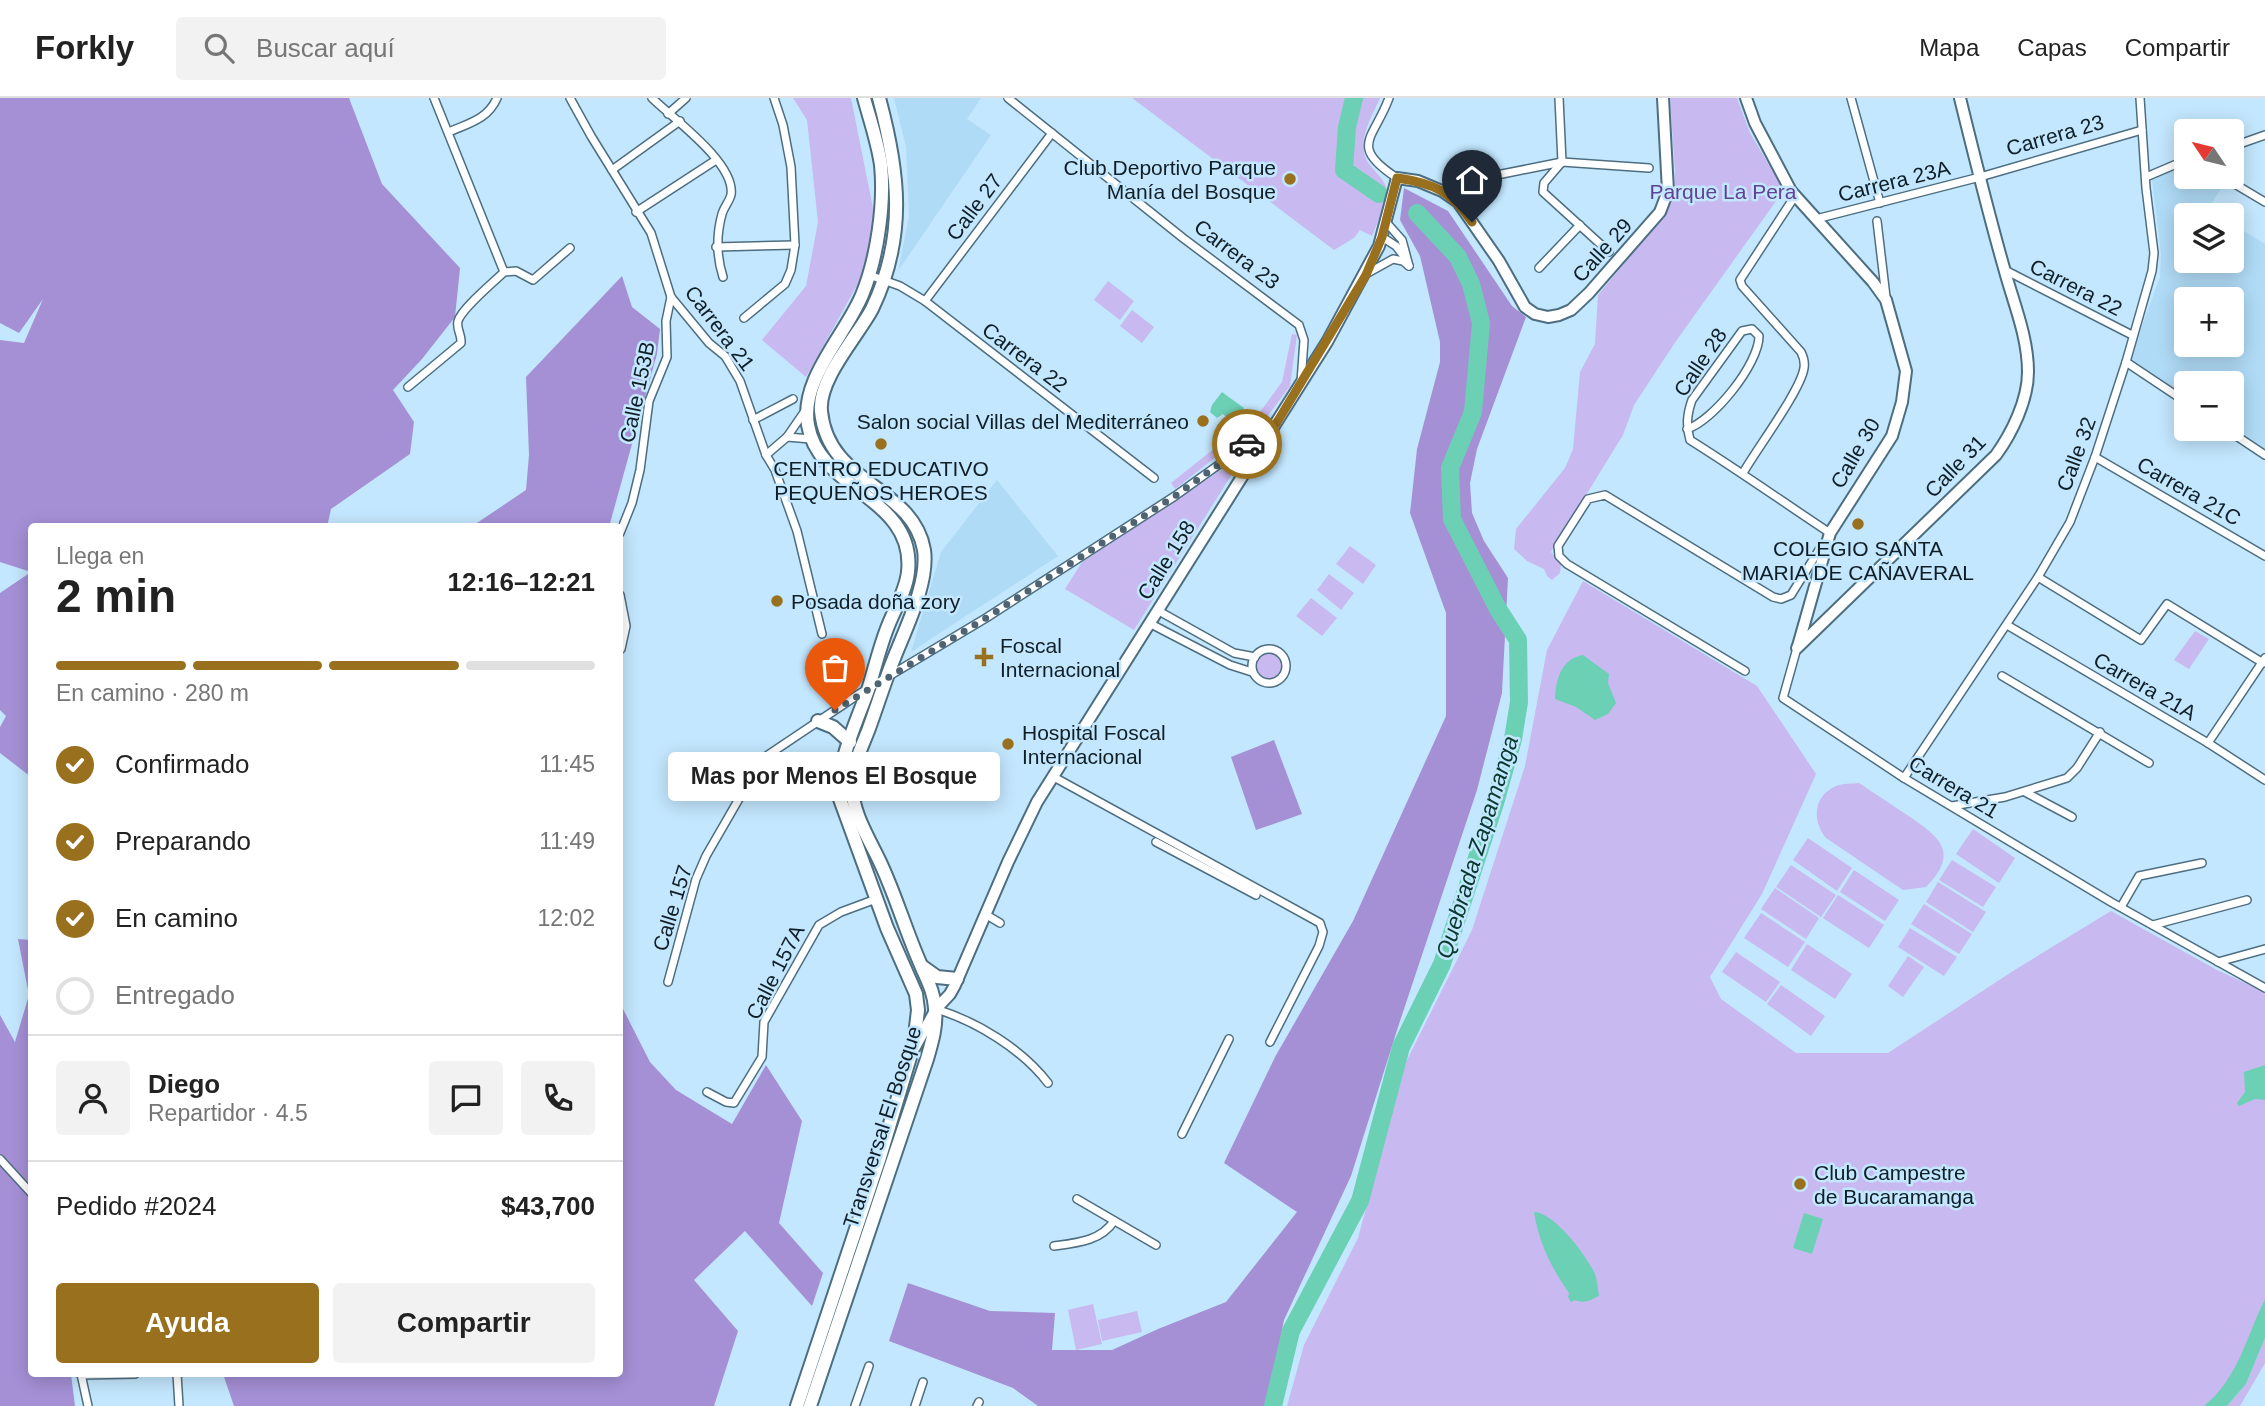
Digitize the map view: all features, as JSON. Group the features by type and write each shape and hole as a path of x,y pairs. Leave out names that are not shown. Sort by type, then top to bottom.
{"main road":[{"name":"Transversal El Bosque","path":"797,1406 880,1157 916,1033 916,995 887,928 840,799 841,775 850,742 887,628 905,587 908,573 907,545 897,524 843,479 822,456 811,439 807,408 820,371 856,307 869,275 879,224 883,185 881,162 864,98"},
{"name":"Transversal El Bosque","path":"810,1406 927,1059 936,1009 931,988 888,877 860,820 852,785 858,758 922,583 925,568 922,542 918,531 903,512 847,467 835,454 824,431 820,410 828,382 867,318 883,280 894,231 897,196 894,156 879,98"},
{"path":"818,721 833,727 850,742"},
{"path":"920,965 937,977 957,979"}],"street":[{"path":"434,98 504,272"},
{"path":"449,132 484,117 496,98"},
{"name":"Carrera 21","path":"570,98 651,233 671,297 709,343 725,356 740,381 797,531 822,634"},
{"path":"652,98 705,146 731,182 731,193 722,210 716,247 723,277"},
{"path":"668,114 686,98"},
{"path":"744,318 785,284 791,270 795,245 791,167 783,125 774,98"},
{"name":"Carrera 23","path":"1008,98 1183,238 1299,325 1304,340 1301,383"},
{"path":"1389,98 1370,136 1369,150 1377,165 1397,178"},
{"path":"1559,98 1562,162 1544,183 1543,192 1609,252"},
{"name":"Calle 29","path":"1397,178 1418,181 1442,191 1458,202 1499,261 1525,307 1535,314 1548,317 1559,315 1571,310 1589,293 1660,212 1668,191 1663,98"},
{"name":"Calle 30","path":"1746,98 1755,123 1796,196 1886,300 1906,370 1902,402 1892,436 1830,533 1783,698"},
{"path":"1851,98 1880,203"},
{"name":"Calle 31","path":"1797,648 1996,456 2007,439 2019,410 2028,374 2023,332 1960,98"},
{"name":"Calle 32","path":"1904,778 2038,577 2070,522 2095,457 2152,271 2154,253 2140,98"},
{"path":"612,170 680,121"},
{"name":"Carrera 23","path":"1980,177 2141,130"},
{"name":"Calle 27","path":"925,301 1052,133"},
{"path":"2244,142 2265,135"},
{"path":"636,212 716,160"},
{"path":"1502,174 1562,162 1649,168"},
{"path":"2146,177 2174,165"},
{"name":"Carrera 23A","path":"1816,219 1980,177"},
{"name":"Calle 158","path":"911,1055 936,1009 950,994 1030,817 1052,776 1276,424 1366,275 1382,237 1397,178"},
{"path":"2243,189 2265,202"},
{"path":"1796,196 1740,280 1742,286 1801,352 1804,367 1798,383 1743,472 1763,490 1830,533"},
{"path":"1877,221 1886,300"},
{"path":"1386,222 1402,240 1409,266"},
{"path":"1539,268 1580,225"},
{"path":"1382,237 1402,252 1409,266"},
{"path":"716,247 795,245"},
{"path":"408,387 461,343 459,318 504,272 516,271 533,280 570,248"},
{"path":"1366,275 1394,259 1409,266"},
{"name":"Carrera 22","path":"2004,269 2132,335"},
{"name":"Carrera 22","path":"869,275 900,286 925,301 1154,478"},
{"name":"Calle 153B","path":"623,525 634,494 649,401 667,357 666,321 671,297"},
{"name":"Calle 28","path":"1687,429 1697,426 1710,416 1743,375 1759,344 1759,336 1752,329 1742,331 1692,400 1688,413 1687,429 1690,440 1743,472"},
{"path":"2126,362 2174,394"},
{"path":"753,420 793,399"},
{"path":"766,455 787,436 807,408"},
{"name":"Calle 157","path":"668,982 696,879 706,856 758,764 818,721 986,618 1175,496 1276,424"},
{"path":"787,436 811,439"},
{"path":"2244,441 2265,455"},
{"name":"Carrera 21C","path":"2095,457 2265,556"},
{"path":"1745,671 1567,564 1559,556 1558,546 1588,499 1605,495 1773,597 1781,599 1791,595 1819,550 1825,548"},
{"path":"2038,577 2141,640 2167,604 2264,660 2208,743"},
{"path":"623,610 626,624 623,639"},
{"path":"1149,624 1230,665 1252,672 1258,681 1271,683 1281,679 1286,670 1286,660 1279,652 1269,649 1255,657 1234,653 1157,610"},
{"name":"Carrera 21A","path":"2007,625 2208,743 2265,780"},
{"path":"1252,672 1255,657"},
{"path":"2002,676 2149,763"},
{"name":"Carrera 21","path":"1783,698 1951,807 2110,902 2265,988"},
{"path":"1951,807 2025,792 2067,778 2085,757 2100,732"},
{"path":"1052,776 1256,895"},
{"path":"2025,792 2072,817"},
{"path":"1156,842 1256,895 1275,898 1317,919 1323,928 1315,956 1269,1042"},
{"path":"2121,907 2139,876 2202,863"},
{"path":"1270,906 1275,898"},
{"name":"Calle 157A","path":"707,1092 734,1103 762,1057 765,1022 819,925 841,912 877,899"},
{"path":"2152,925 2247,900"},
{"path":"985,914 1000,923"},
{"path":"2218,962 2265,948"},
{"path":"916,995 925,1004 953,1014 980,1033 1018,1051 1048,1083"},
{"path":"1182,1133 1229,1039"},
{"path":"0,1159 28,1190"},
{"path":"1077,1199 1156,1245"},
{"path":"1054,1246 1093,1238 1107,1231 1114,1221"},
{"path":"855,1406 869,1366"},
{"path":"82,1377 88,1406"},
{"path":"177,1377 179,1406"},
{"path":"915,1406 923,1382"}],"shaded area":[{"path":"0,98 349,98 382,184 460,268 455,317 393,390 414,422 410,454 331,509 328,523 28,523 28,571 0,562 0,340 24,343 43,299 19,333 0,323"},
{"path":"894,98 981,98 967,119 991,135 898,271 909,216 906,147"},
{"path":"2174,170 2174,189 2221,189 2212,203 2174,203 2174,273 2244,273 2244,231 2265,244 2265,450 2244,436 2244,371 2174,371 2174,390 2129,361 2160,277 2161,254 2152,179"},
{"path":"1404,188 1448,211 1512,306 1526,317 1477,449 1470,483 1472,513 1484,541 1508,578 1502,693 1477,790 1351,1176 1284,1320 1267,1406 1038,1406 1013,1388 889,1341 908,1283 990,1311 1055,1313 1052,1350 1112,1350 1226,1302 1297,1212 1224,1163 1275,1057 1353,921 1446,716 1446,613 1410,513 1417,449 1440,362 1440,342 1420,256 1400,220"},
{"path":"622,276 632,307 660,329 657,354 610,523 477,523 526,490 529,455 526,377"},
{"path":"1222,392 1244,408 1238,419 1230,420 1223,414 1217,418 1210,412"},
{"path":"997,480 1058,556 911,652 941,552"},
{"path":"28,574 28,775 0,753 0,727 6,716 0,710 0,593"},
{"path":"1583,655 1609,674 1608,683 1616,703 1608,714 1595,720 1576,707 1555,699 1561,671 1569,661"},
{"path":"1274,740 1302,814 1256,830 1231,757"},
{"path":"18,939 28,940 28,990"},
{"path":"28,998 28,1377 71,1377 75,1406 0,1406 0,1015 15,1042"},
{"path":"623,1009 650,1062 676,1090 732,1124 766,1065 802,1121 779,1223 823,1273 812,1306 745,1231 694,1280 738,1331 714,1406 234,1406 224,1377 623,1377"},
{"path":"2265,1065 2265,1100 2255,1099 2239,1106 2237,1103 2245,1092 2244,1072"},
{"path":"1534,1212 1551,1219 1585,1256 1595,1274 1599,1296 1587,1301 1571,1302 1569,1293 1547,1254"},
{"path":"1804,1213 1823,1219 1812,1254 1793,1248"},
{"path":"2265,1299 2265,1338 2246,1384 2227,1406 2204,1406 2216,1395 2233,1370"}],"green space":[{"path":"793,98 851,98 875,218 865,271 806,377 762,340 806,286 818,222 807,120"},
{"name":"Club Deportivo Parque Manía del Bosque","path":"1132,98 1380,98 1364,140 1365,157 1386,187 1382,212 1372,236 1360,230 1354,238 1334,250"},
{"name":"Parque La Pera","path":"1670,98 1737,98 1750,133 1784,190 1634,405 1623,435 1551,552 1561,565 1560,573 1552,580 1544,569 1527,561 1514,549 1516,529 1565,468 1573,449 1580,372 1595,344 1598,295 1666,213 1674,191"},
{"path":"1108,281 1134,301 1120,320 1094,300"},
{"path":"1132,310 1154,327 1142,343 1120,326"},
{"path":"1292,334 1297,335 1290,386 1267,417 1175,489 1171,483 1260,412 1282,382"},
{"path":"1244,455 1134,630 1065,589 1082,562"},
{"path":"1350,546 1376,565 1363,584 1336,564"},
{"path":"1329,574 1354,593 1341,610 1317,590"},
{"name":"Club Campestre de Bucaramanga","path":"1583,581 1757,686 1816,774 1762,894 1710,977 1721,999 1796,1053 1888,1053 2111,911 2217,970 2265,992 2265,1299 2236,1368 2218,1395 2204,1406 1287,1406 1304,1345 1358,1238 1406,1062 1472,930 1525,766 1547,650"},
{"path":"1311,598 1337,618 1322,636 1296,616"},
{"path":"2195,631 2209,639 2189,669 2174,660"},
{"path":"1270,651 1281,655 1285,666 1281,677 1270,681 1259,677 1255,666 1259,655"},
{"path":"1859,783 1926,829 1941,845 1944,854 1942,863 1926,887 1903,890 1826,838 1821,831 1817,809 1823,796 1836,786"},
{"path":"1973,829 2015,858 1999,883 1956,854"},
{"path":"1808,838 1852,868 1837,891 1793,860"},
{"path":"1952,860 1996,887 1983,907 1939,880"},
{"path":"1791,865 1836,895 1821,917 1776,887"},
{"path":"1854,870 1899,900 1885,921 1840,892"},
{"path":"1938,882 1986,912 1973,932 1926,902"},
{"path":"1775,888 1819,918 1806,939 1761,909"},
{"path":"1838,895 1884,925 1869,948 1823,918"},
{"path":"1924,904 1972,934 1959,954 1911,924"},
{"path":"1761,913 1805,942 1788,967 1744,938"},
{"path":"1910,928 1957,957 1944,976 1898,947"},
{"path":"1807,944 1852,974 1835,999 1791,970"},
{"path":"1736,952 1780,982 1766,1002 1722,972"},
{"path":"1908,956 1924,967 1903,997 1888,986"},
{"path":"1781,985 1825,1016 1811,1036 1767,1004"},
{"path":"1093,1304 1102,1344 1076,1350 1068,1310"},
{"path":"1137,1311 1142,1332 1102,1341 1098,1320"},
{"path":"2265,1338 2265,1363 2240,1406 2227,1406 2246,1384"}],"waterway":[{"name":"Quebrada Zapamanga","path":"1354,98 1347,127 1344,170 1379,194"},
{"name":"Quebrada Zapamanga","path":"1273,1406 1291,1331 1360,1201 1401,1047 1442,964 1495,803 1513,739 1519,702 1518,640 1498,609 1452,519 1450,468 1473,412 1481,323 1471,284 1458,257 1417,213"}],"way so far":[{"path":"835,710 986,618 1175,496 1247,444"}],"place":[{"name":"Club Deportivo Parque Manía del Bosque","path":"1290,179"},
{"name":"Salon social Villas del Mediterráneo","path":"1203,421"},
{"name":"CENTRO EDUCATIVO PEQUEÑOS HEROES","path":"881,444"},
{"name":"COLEGIO SANTA MARIA DE CAÑAVERAL","path":"1858,524"},
{"name":"Posada doña zory","path":"777,601"},
{"name":"Foscal Internacional","path":"984,657"},
{"name":"Mas por Menos El Bosque","path":"835,710"},
{"name":"Hospital Foscal Internacional","path":"1008,744"},
{"name":"Club Campestre de Bucaramanga","path":"1800,1184"}],"route":[{"path":"1247,444 1276,424 1366,275 1382,237 1397,178 1418,181 1442,191 1458,202 1472,222"}]}
